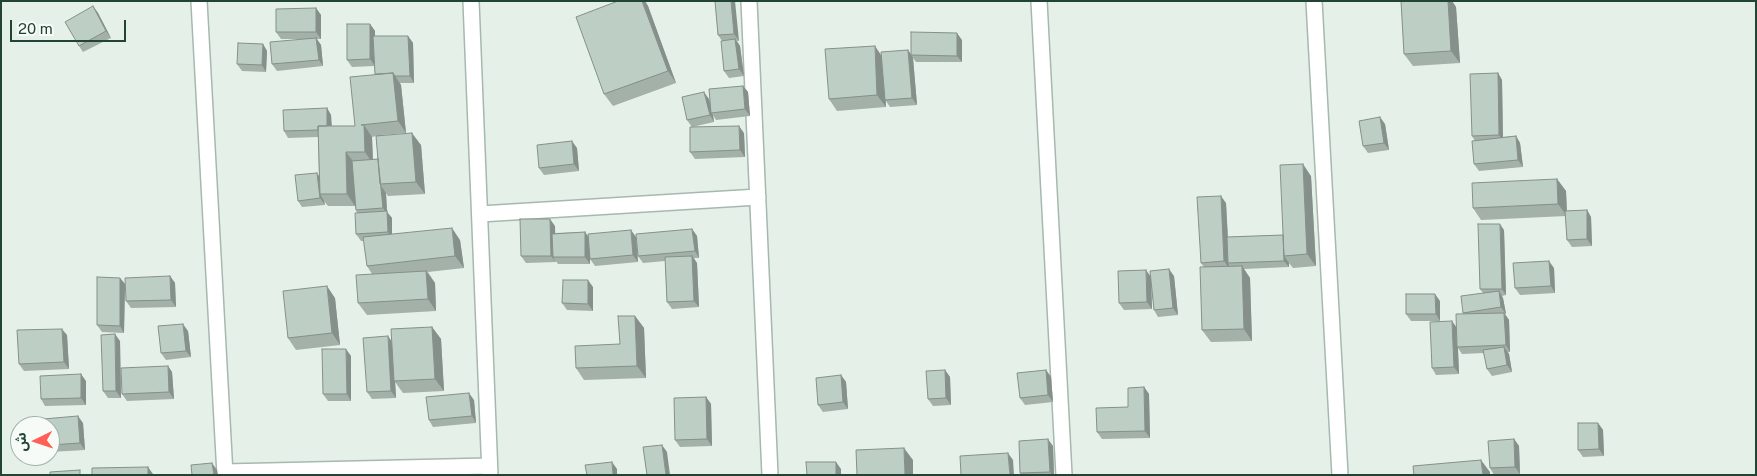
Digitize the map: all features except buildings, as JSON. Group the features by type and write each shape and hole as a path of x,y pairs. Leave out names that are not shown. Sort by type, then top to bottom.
{"street":[{"path":"199,1 225,473 489,470 472,1"},
{"path":"749,1 770,475"},
{"path":"1039,1 1064,475"},
{"path":"1314,1 1340,475"},
{"path":"480,214 758,197"}]}
